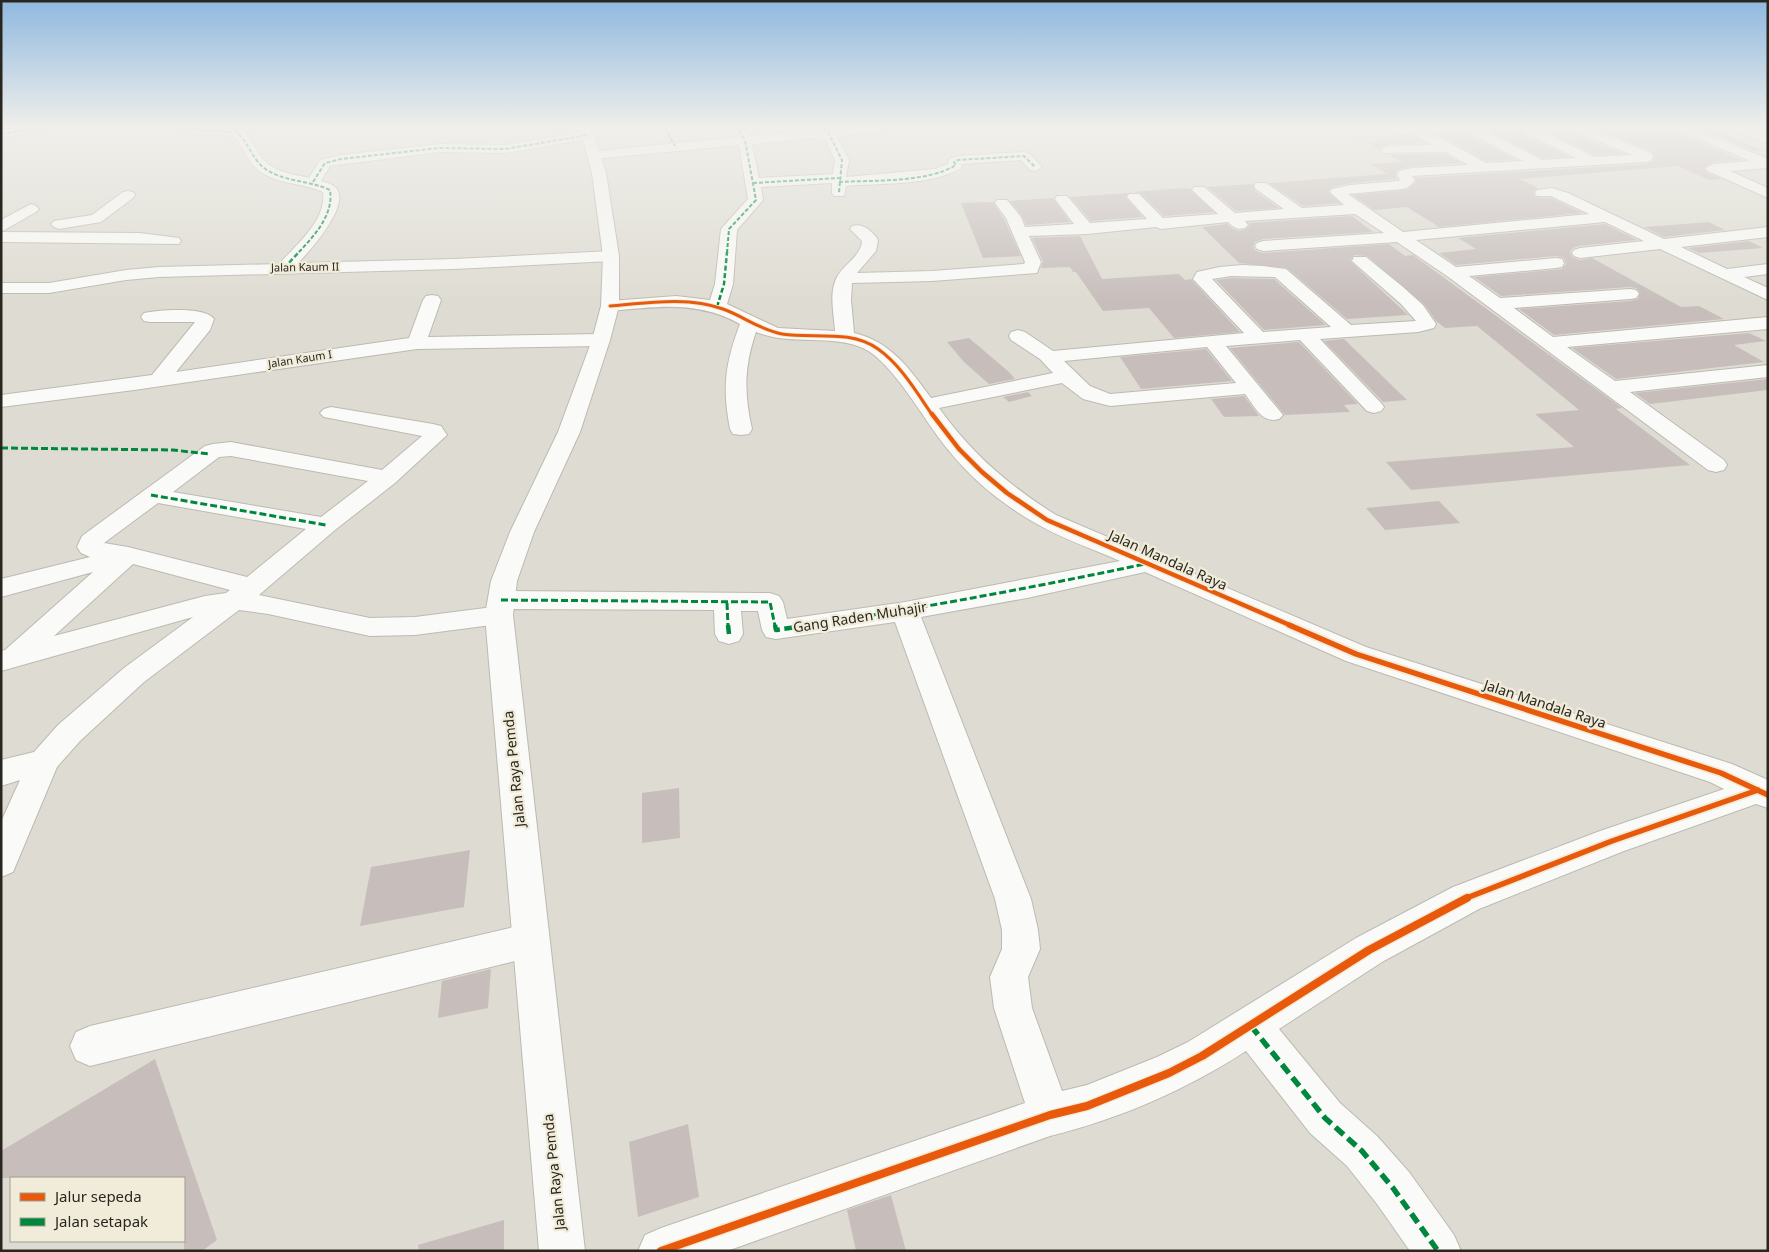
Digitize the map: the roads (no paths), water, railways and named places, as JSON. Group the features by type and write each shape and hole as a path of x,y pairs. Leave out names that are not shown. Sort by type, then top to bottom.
{"street":[{"path":"284,268 306,244 331,207 332,195 330,190 322,186"},
{"name":"Jalan Raya Pemda","path":"562,1251 500,608 504,581 522,532 569,432 601,340 610,306 611,256 599,186"},
{"path":"717,307 724,284 726,245 729,229 756,200 754,186"},
{"path":"1261,186 1299,213"},
{"path":"1383,186 1337,192 1358,209 1498,304 1716,465"},
{"path":"1752,186 1768,194"},
{"path":"1199,190 1278,259"},
{"path":"1542,193 1557,193 1768,295"},
{"path":"96,219 128,195"},
{"path":"1134,197 1161,224"},
{"path":"1062,199 1087,229"},
{"path":"844,278 932,276 1031,269 1033,262 1013,218 1002,203"},
{"path":"1,227 31,209"},
{"path":"1019,232 1161,224 1358,209"},
{"path":"1263,246 1609,217"},
{"path":"36,237 59,224 96,219 106,222 106,225 86,238"},
{"path":"846,338 842,285 850,268 869,250 871,245 870,240 858,229"},
{"path":"1580,252 1768,232"},
{"path":"1,237 140,238 173,241"},
{"name":"Jalan Kaum II","path":"1,288 49,288 126,275 159,272 454,264 611,256"},
{"path":"1049,357 1212,341 1427,324 1425,317 1416,308 1360,261"},
{"path":"1453,272 1556,263"},
{"path":"1725,274 1768,269"},
{"path":"1259,338 1202,279 1203,276 1236,272 1272,271 1280,273 1347,331"},
{"path":"1498,304 1630,294"},
{"path":"417,343 432,300"},
{"name":"Jalan Mandala Raya","path":"610,306 681,301 717,307 750,323 780,334 856,340 877,349 896,366 951,440 974,465 1029,509 1047,520 1356,654 1720,773 1763,793"},
{"path":"1739,306 1768,322"},
{"path":"150,318 199,316 205,319 203,326 159,380"},
{"path":"1548,342 1768,322"},
{"path":"741,429 733,388 734,374 740,347 750,323"},
{"path":"1305,334 1374,407"},
{"path":"1018,336 1049,357 1066,376 1083,391 1095,398 1110,400 1250,388"},
{"name":"Jalan Kaum I","path":"1,401 417,343 601,340"},
{"path":"1212,341 1272,415"},
{"path":"1610,388 1768,371"},
{"path":"925,405 1066,376"},
{"path":"1,862 44,761 69,733 134,676 243,594 434,438 435,433 331,413"},
{"path":"243,594 128,555 95,550 90,547 91,541 213,452 222,449 231,449 387,478"},
{"path":"152,495 326,525"},
{"path":"1,588 128,555"},
{"path":"7,659 128,555"},
{"name":"Gang Raden Muhajir","path":"243,594 268,605 370,628 415,626 500,608 770,602 776,630 905,611 1027,589 1147,564"},
{"path":"7,659 243,594"},
{"path":"727,603 729,634"},
{"path":"905,611 1013,899 1020,930 1021,950 1010,977 1013,1008 1050,1115"},
{"path":"1,773 44,761"},
{"path":"661,1251 1050,1115 1087,1106 1169,1073 1202,1056 1251,1026 1369,950 1466,898 1612,841 1763,793"},
{"path":"90,1046 531,940"},
{"path":"1251,1026 1325,1118 1362,1151 1393,1188 1438,1251"}]}
